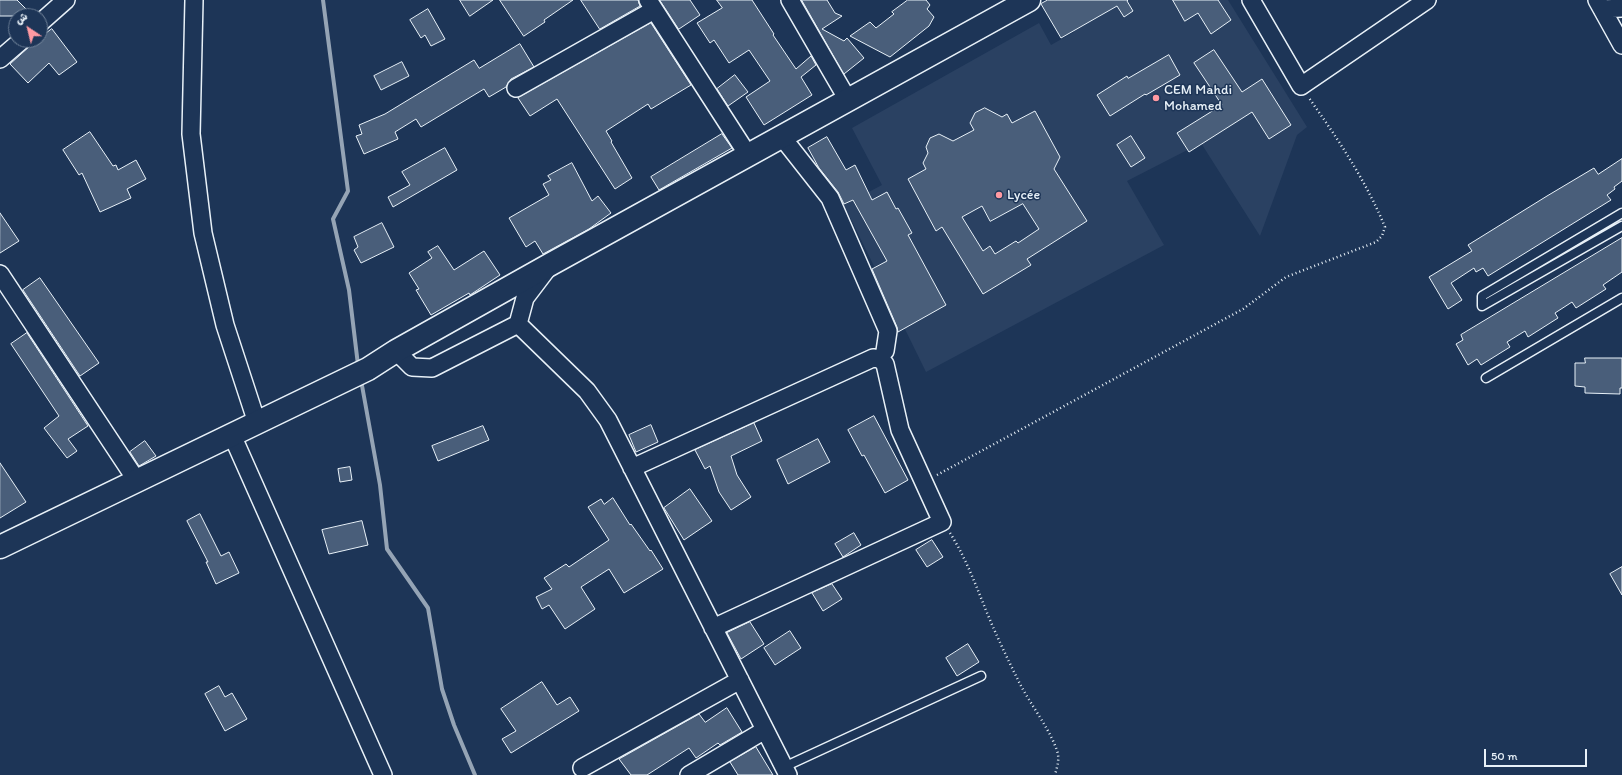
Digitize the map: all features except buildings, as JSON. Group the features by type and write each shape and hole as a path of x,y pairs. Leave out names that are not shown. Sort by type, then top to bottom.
{"street":[{"path":"48,16 66,0"},
{"path":"194,0 191,134 203,233 225,325 257,423"},
{"path":"790,0 848,100"},
{"path":"0,547 361,373 396,351 551,264 1029,0"},
{"path":"1251,0 1300,86 1427,0"},
{"path":"1599,4 1622,8"},
{"path":"1599,4 1622,45"},
{"path":"516,88 651,5 748,155"},
{"path":"0,60 13,48"},
{"path":"782,137 830,198 888,331 885,351"},
{"path":"396,351 412,367 432,368 518,324 525,298 551,264"},
{"path":"0,274 137,481"},
{"path":"518,324 587,391 608,420 786,771"},
{"path":"632,468 873,358 880,359 885,364 900,430 942,522 714,628"},
{"path":"232,435 383,775"},
{"path":"582,768 740,680"},
{"path":"689,775 765,730"}],"lane":[{"path":"1622,213 1482,296 1482,306 1622,226"},
{"path":"1486,378 1622,298"},
{"path":"786,771 981,676"}],"path":[{"path":"924,482 1243,309 1286,277 1376,242 1382,236 1385,227 1375,202 1342,145 1300,86"},
{"path":"942,522 961,551 992,626 1019,682 1054,744 1058,753 1056,775"}],"shaded area":[{"name":"Lycée","path":"1055,0 1228,0 1307,127 1297,135 1260,236 1201,143 1127,181 1164,245 926,372 844,205 882,185 852,128 1039,23 1051,45 1074,32"}],"waterway":[{"path":"323,0 348,191 333,219 349,290 358,365"},
{"path":"361,380 380,485 387,549 428,608 442,689 454,725 475,775"}],"place":[{"name":"CEM Mahdi Mohamed","path":"1156,98"},
{"name":"Lycée","path":"999,195"}]}
